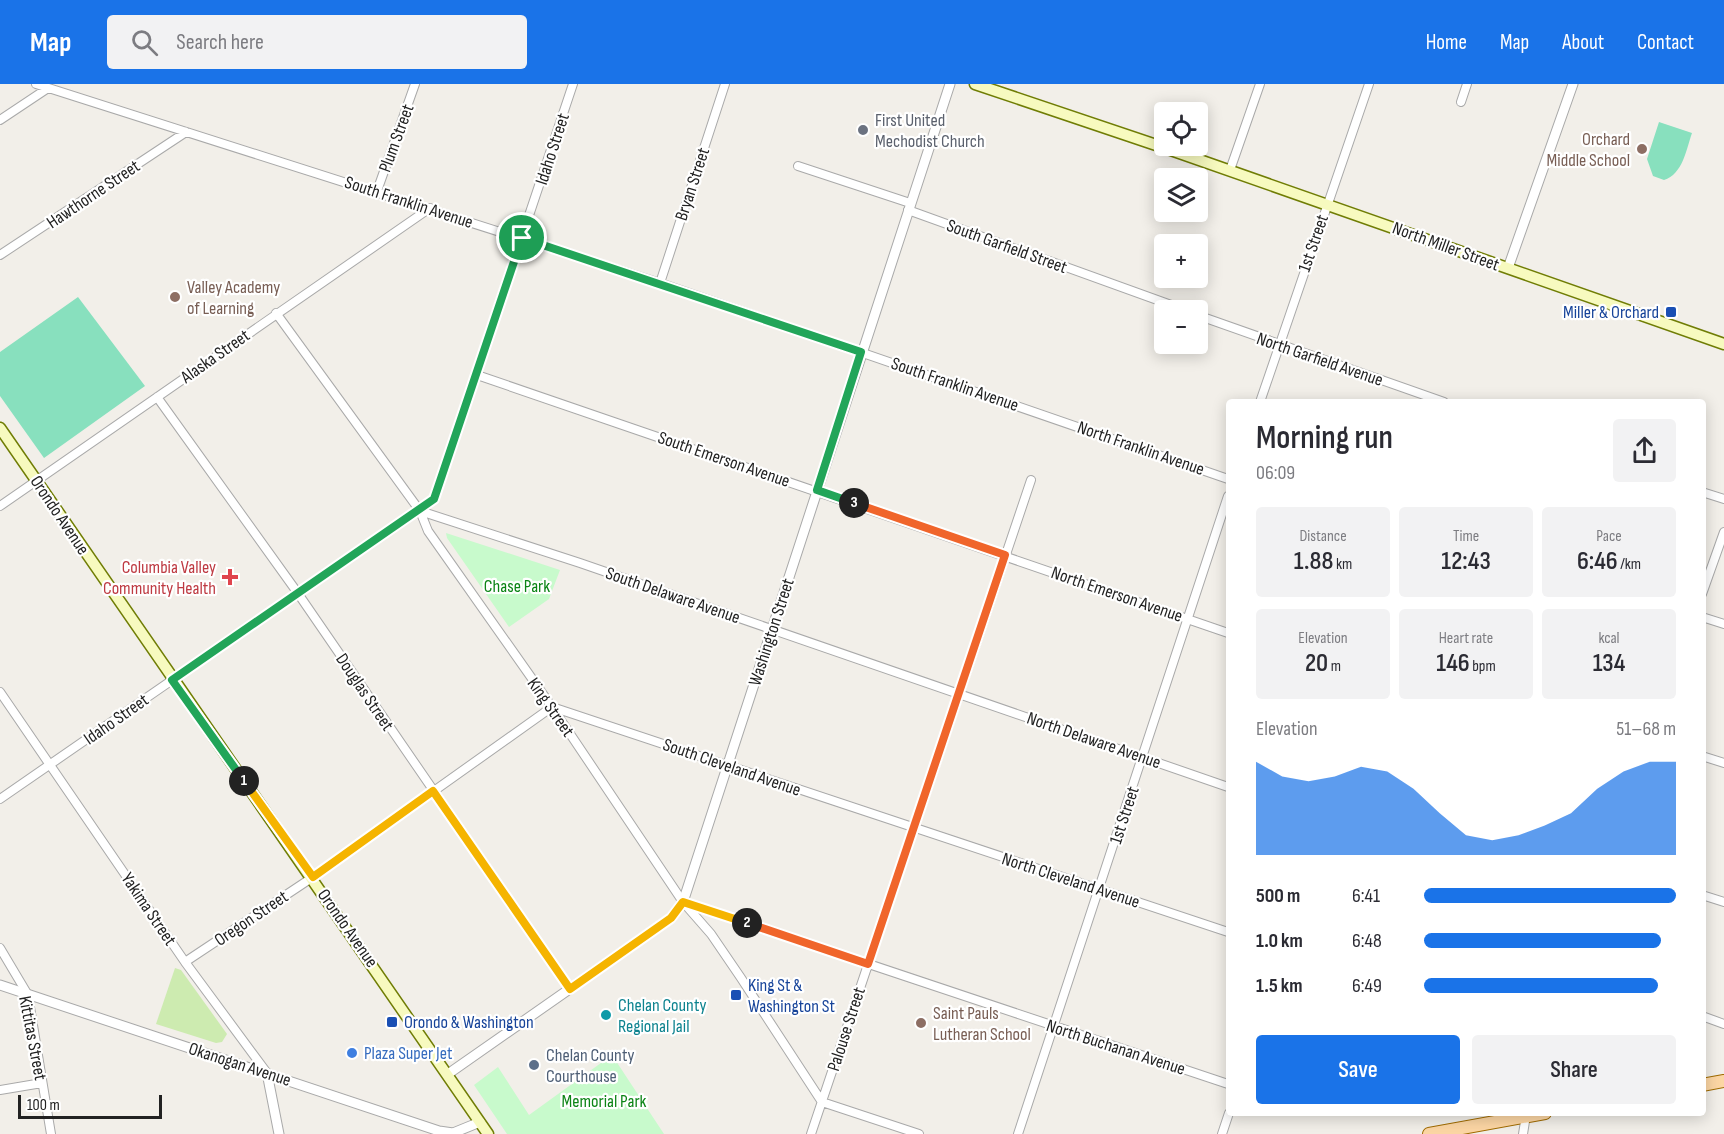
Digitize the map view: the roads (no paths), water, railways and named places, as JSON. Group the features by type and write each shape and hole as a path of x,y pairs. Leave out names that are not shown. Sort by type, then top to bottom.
{"main road":[{"name":"North Miller Street","path":"975,84 1230,170 1724,344"},
{"name":"Orondo Avenue","path":"0,428 172,680 313,877 488,1134"},
{"path":"1706,1083 1724,1081"},
{"path":"1430,1134 1521,1116"}],"street":[{"name":"South Franklin Avenue","path":"36,84 660,283 1053,417"},
{"name":"Plum Street","path":"377,191 415,84"},
{"name":"Idaho Street","path":"0,799 297,592 420,511 434,499 573,84"},
{"name":"Bryan Street","path":"660,283 725,84"},
{"name":"Washington Street","path":"448,1074 671,918 683,902 950,84"},
{"path":"1230,170 1260,84"},
{"name":"1st Street","path":"1261,399 1369,84"},
{"path":"1461,102 1467,84"},
{"path":"1508,268 1573,84"},
{"path":"0,120 48,88"},
{"name":"Hawthorne Street","path":"0,255 186,132"},
{"name":"South Garfield Street","path":"798,166 1157,300"},
{"name":"Alaska Street","path":"0,506 430,208"},
{"name":"King Street","path":"276,313 420,511 428,531 552,707 683,902 729,960 822,1102"},
{"name":"North Garfield Avenue","path":"1208,319 1435,399"},
{"name":"South Emerson Avenue","path":"477,375 1005,555"},
{"name":"Douglas Street","path":"157,397 297,592 570,989"},
{"name":"North Franklin Avenue","path":"1053,417 1226,478"},
{"name":"Palouse Street","path":"811,1134 912,828 1031,480"},
{"path":"1706,493 1724,499"},
{"name":"1st Street","path":"1018,1134 1226,502"},
{"name":"South Delaware Avenue","path":"420,511 959,693"},
{"path":"1706,583 1724,532"},
{"name":"North Emerson Avenue","path":"1005,555 1226,632"},
{"path":"1706,618 1724,624"},
{"name":"Yakima Street","path":"0,692 185,962 267,1073 279,1134"},
{"name":"North Delaware Avenue","path":"959,693 1226,786"},
{"name":"South Cleveland Avenue","path":"552,707 912,828"},
{"name":"Oregon Street","path":"185,962 313,877 552,707"},
{"path":"1706,757 1724,763"},
{"name":"North Cleveland Avenue","path":"912,828 1226,931"},
{"path":"1706,896 1724,902"},
{"name":"North Buchanan Avenue","path":"683,902 1226,1083"},
{"name":"Kittitas Street","path":"0,948 28,995 51,1134"},
{"name":"Okanogan Avenue","path":"0,985 443,1133 453,1133 480,1122"},
{"path":"1706,1017 1724,1024"},
{"path":"0,1090 42,1083"},
{"path":"822,1102 919,1134"},
{"path":"1222,1134 1228,1116"},
{"path":"1523,1134 1526,1116"}],"place":[{"name":"First United Mechodist Church","path":"863,130"},
{"name":"Orchard Middle School","path":"1642,149"},
{"name":"Valley Academy of Learning","path":"175,297"},
{"name":"Miller & Orchard","path":"1671,312"},
{"name":"Columbia Valley Community Health","path":"230,577"},
{"name":"King St & Washington St","path":"736,995"},
{"name":"Chelan County Regional Jail","path":"606,1015"},
{"name":"Orondo & Washington","path":"392,1022"},
{"name":"Saint Pauls Lutheran School","path":"921,1023"},
{"name":"Plaza Super Jet","path":"352,1053"},
{"name":"Chelan County Courthouse","path":"534,1065"}],"park label":[{"name":"Chase Park","path":"517,586"},
{"name":"Memorial Park","path":"604,1101"}]}
